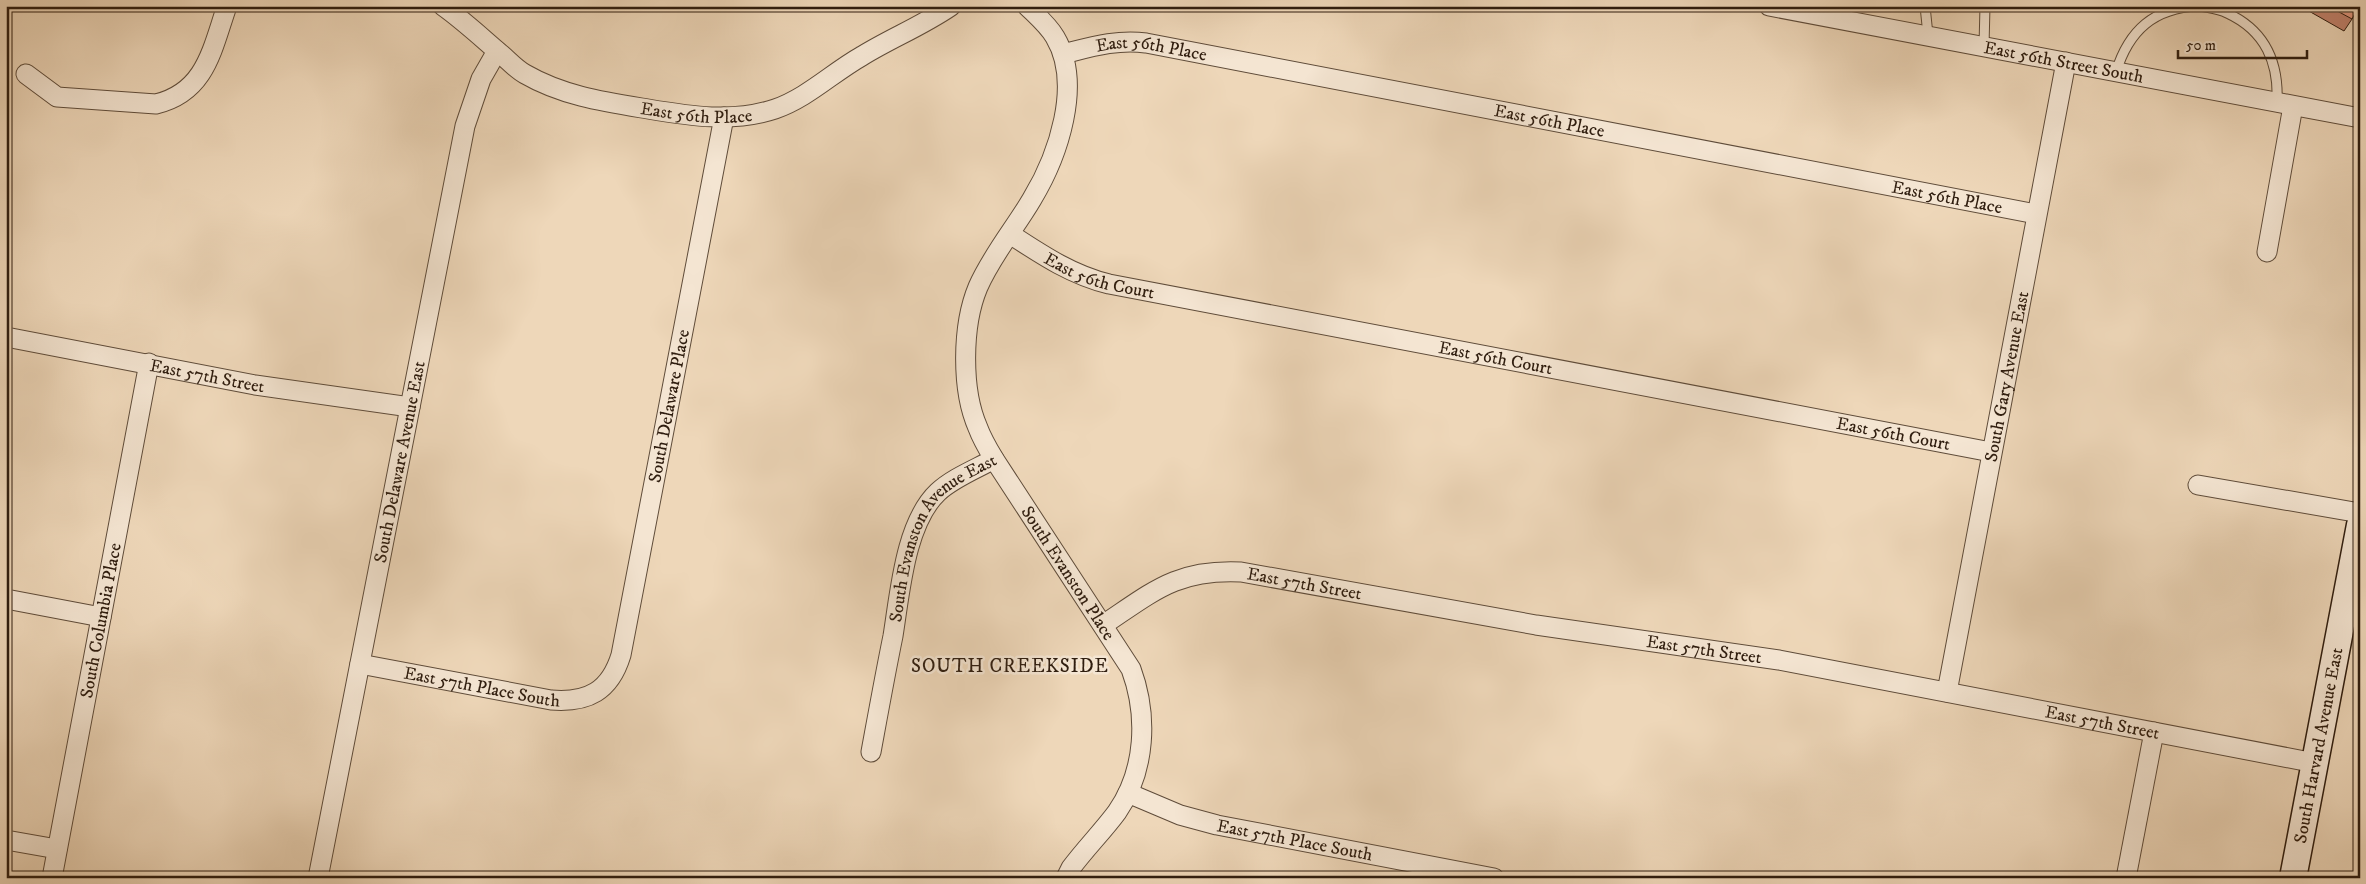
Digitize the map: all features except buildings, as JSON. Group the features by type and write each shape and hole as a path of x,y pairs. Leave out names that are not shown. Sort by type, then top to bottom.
{"main road":[{"name":"South Harvard Avenue East","path":"2293,878 2360,525"}],"street":[{"path":"26,74 57,97 156,104 170,101 184,93 202,73 227,6"},
{"name":"East 56th Place","path":"443,6 460,18 522,73 547,86 574,95 695,117 724,118 774,110 796,101 862,56 928,22 951,6"},
{"name":"South Evanston Avenue East","path":"871,752 903,578 917,526 926,508 938,492 994,459 977,428 971,405 967,380 968,332 978,288 989,265 1037,190 1055,148 1066,96 1067,82 1063,54 1055,36 1027,6"},
{"name":"East 56th Street South","path":"1769,6 2360,118"},
{"name":"East 56th Place","path":"1063,54 1112,42 1130,41 1146,43 2036,214"},
{"name":"South Delaware Avenue East","path":"318,878 465,126 481,79 498,51"},
{"name":"South Gary Avenue East","path":"1947,692 2066,62"},
{"path":"2267,252 2285,104"},
{"name":"South Delaware Place","path":"601,688 617,667 621,654 724,118"},
{"name":"East 56th Court","path":"1010,234 1067,270 1090,279 1991,452"},
{"name":"East 57th Street","path":"6,337 264,386 410,408"},
{"name":"South Columbia Place","path":"52,878 149,363"},
{"name":"South Evanston Place","path":"994,459 1131,668 1138,687 1142,712 1142,741 1138,767 1128,793 1116,812 1076,861 1066,878"},
{"path":"2198,485 2360,513"},
{"name":"East 57th Street","path":"1103,625 1164,585 1182,578 1200,572 1241,572 1536,625 1779,660 2315,763"},
{"path":"6,599 101,618"},
{"name":"East 57th Place South","path":"360,664 570,702 592,696 601,688"},
{"path":"2126,878 2154,732"},
{"name":"East 57th Place South","path":"1128,793 1180,815 1217,825 1494,878"},
{"path":"6,840 57,849"}],"lane":[{"path":"1925,6 1928,36"},
{"path":"1984,46 1985,6"},
{"path":"2116,72 2126,45 2148,20 2177,7 2199,6 2227,13 2253,30 2271,54 2285,104"}],"district":[{"name":"SOUTH CREEKSIDE","path":"1010,665"}]}
